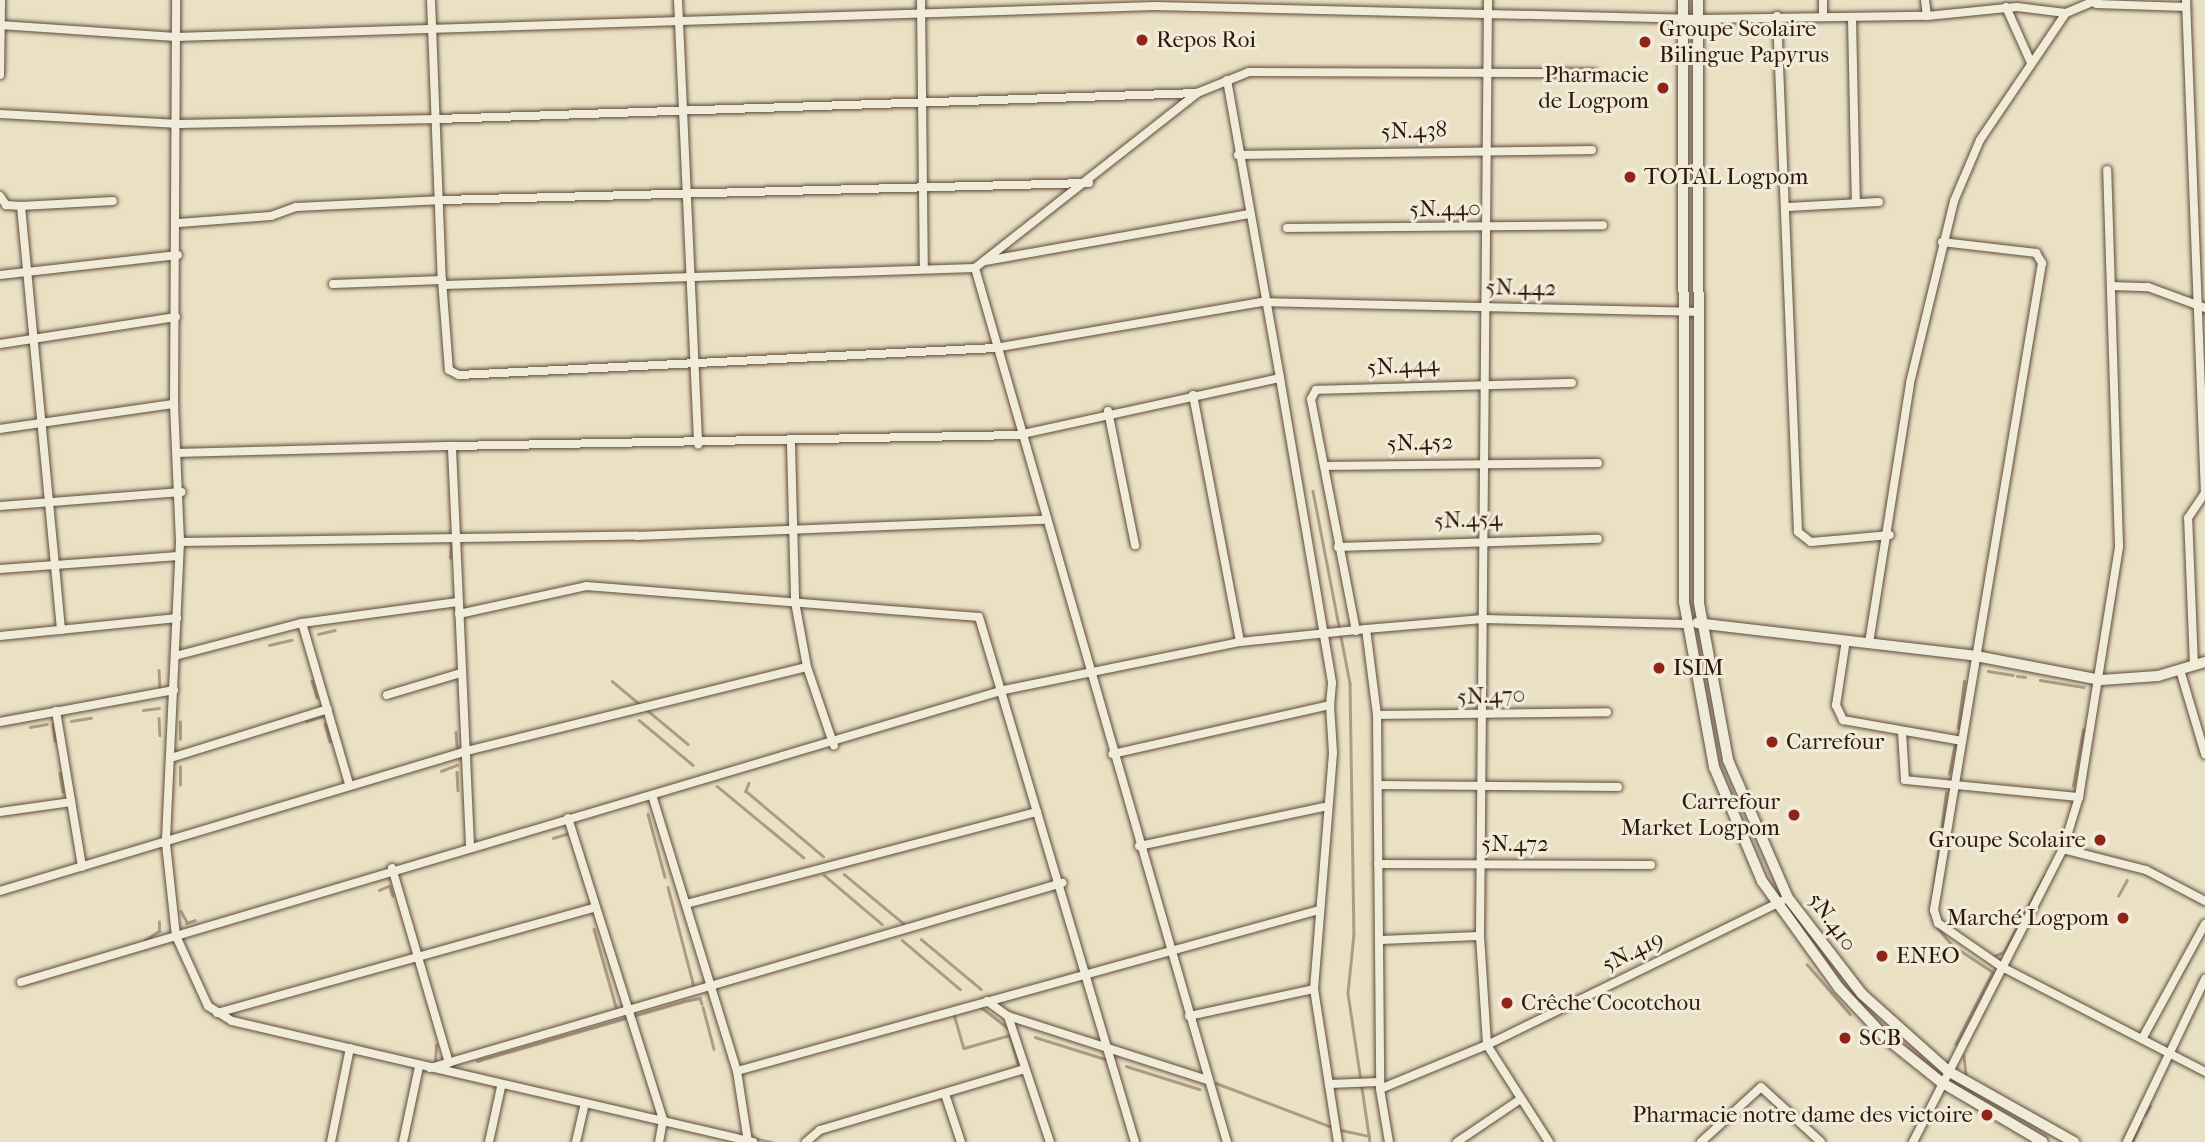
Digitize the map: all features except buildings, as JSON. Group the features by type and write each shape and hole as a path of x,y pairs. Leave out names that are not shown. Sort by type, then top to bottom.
{"main road":[{"path":"1683,0 1682,311 1686,624 1714,767 1776,904 1855,1006 1941,1082 2043,1142"},
{"name":"5N.410","path":"1698,0 1700,623 1728,760 1788,898 1862,995 1948,1070 2074,1142"},
{"path":"1684,529 1698,529"},
{"path":"1686,624 1700,623 1976,656 2101,680 2180,670 2200,663"}],"street":[{"path":"0,75 1,0"},
{"path":"176,0 179,223 174,404 181,492 174,757 166,844 176,936 199,996 218,1013 423,1068 584,1106 663,1120 750,1142 737,1071 708,988 686,904 652,795"},
{"path":"431,0 443,200 443,282"},
{"path":"678,0 678,111 698,444"},
{"path":"921,0 924,98 921,189 924,265"},
{"path":"1488,0 1484,307 1486,381 1483,863 1480,936 1486,1045 1519,1100 1549,1142"},
{"path":"1823,0 1823,17"},
{"path":"1925,0 1927,16"},
{"path":"0,25 176,37 431,32 678,18 1155,3 1698,19 1927,16 2006,8 2017,3 2066,13 2096,2 2186,4 2194,305 2205,493 2188,518 2200,663"},
{"path":"2006,8 2031,64"},
{"path":"1869,643 1890,535 1910,383 1942,242 1970,160 2066,13"},
{"path":"1777,16 1788,207 1786,341 1798,532 1811,542 1890,535"},
{"path":"1852,18 1856,203"},
{"path":"333,284 690,279 924,265 975,268 1089,183 1197,93 1227,80 1265,69 1594,73"},
{"path":"1227,80 1262,302 1280,378 1323,635 1333,753 1324,807 1314,989 1338,1142"},
{"path":"0,114 179,124 438,120 924,98 1197,93"},
{"name":"5N.438","path":"1238,155 1488,148 1592,150"},
{"path":"1913,1142 1941,1082 2063,849 2079,797 2101,680 2119,546 2107,170"},
{"path":"179,223 271,216 296,207 443,200 1089,183"},
{"path":"0,196 6,205 21,206 113,201"},
{"path":"1788,207 1879,202"},
{"path":"21,206 30,269 61,630"},
{"path":"983,262 1248,214"},
{"name":"5N.440","path":"1287,228 1603,225"},
{"path":"1942,242 2036,253 2042,263 1934,910 1946,934 2002,967 2205,1072"},
{"path":"0,275 30,269 178,256"},
{"path":"975,268 1018,435 1227,1142"},
{"name":"5N.442","path":"443,282 452,373 695,366 995,348 1262,302 1699,312"},
{"path":"2111,286 2148,287 2205,307"},
{"path":"0,344 176,317"},
{"path":"179,453 452,446 791,444 1018,435 1108,411 1280,378"},
{"name":"5N.444","path":"1326,467 1311,399 1316,390 1486,381 1572,383"},
{"path":"1193,395 1240,642"},
{"path":"0,429 174,404"},
{"path":"1108,411 1135,545"},
{"path":"791,444 795,531 794,601 807,667 834,746"},
{"path":"452,446 463,752 470,845"},
{"name":"5N.452","path":"1326,467 1485,460 1598,463"},
{"path":"1326,467 1338,547 1356,631"},
{"path":"0,506 49,500 181,492"},
{"path":"180,542 795,531 1044,520"},
{"name":"5N.454","path":"1338,547 1485,538 1598,540"},
{"path":"0,569 179,556"},
{"path":"459,614 586,586 972,614 985,622 1037,812 1062,883 1112,1051 1135,1142"},
{"path":"175,656 302,623 458,602"},
{"path":"0,636 177,618"},
{"path":"21,982 470,845 834,746 1004,690 1089,675 1240,642 1343,634 1366,629 1483,620 1686,624"},
{"path":"302,623 349,784"},
{"path":"1366,629 1377,715 1379,785 1379,1086 1389,1142"},
{"path":"1846,640 1838,715 1902,732 1962,741"},
{"path":"0,891 166,844 349,784 463,752 807,667"},
{"path":"2180,670 2205,754"},
{"path":"387,695 460,673"},
{"path":"0,722 174,690"},
{"path":"1112,754 1330,705"},
{"path":"174,757 328,709"},
{"path":"56,711 82,867"},
{"name":"5N.470","path":"1377,715 1607,712"},
{"path":"1902,732 1901,777 2079,797"},
{"path":"1379,785 1618,787"},
{"path":"0,812 71,802"},
{"path":"1139,846 1324,807"},
{"path":"686,904 1037,812"},
{"path":"568,818 594,908 663,1120 659,1142"},
{"path":"2063,849 2146,870 2205,901"},
{"name":"5N.472","path":"1378,864 1650,865"},
{"path":"392,868 449,1063"},
{"path":"423,1068 449,1063 1062,883"},
{"name":"5N.419","path":"1379,1086 1486,1045 1788,898"},
{"path":"218,1013 594,908"},
{"path":"737,1071 1319,910"},
{"path":"2142,1039 2205,924"},
{"path":"1379,940 1480,936"},
{"path":"2127,1142 2205,979"},
{"path":"1189,1016 1314,989"},
{"path":"2195,1000 2205,1004"},
{"path":"987,1001 1008,1016 1207,1080"},
{"path":"1008,1016 1049,1142"},
{"path":"331,1142 350,1048"},
{"path":"403,1142 423,1068"},
{"path":"806,1142 820,1130 1025,1069"},
{"path":"1329,1084 1360,1082 1379,1086"},
{"path":"489,1142 501,1087"},
{"path":"1701,1142 1760,1087 1821,1142"},
{"path":"944,1094 961,1142"},
{"path":"1457,1142 1519,1100"},
{"path":"576,1142 584,1106"}],"waterway":[{"path":"1313,491 1350,684 1354,934 1348,993 1370,1142"},
{"path":"450,558 451,546"},
{"path":"318,634 335,630"},
{"path":"269,645 291,640"},
{"path":"159,670 160,692"},
{"path":"1988,671 2013,675"},
{"path":"2017,676 2025,677"},
{"path":"2040,680 2083,687"},
{"path":"312,681 317,697"},
{"path":"612,681 641,705"},
{"path":"1958,728 1964,681"},
{"path":"143,710 159,708"},
{"path":"647,710 688,744"},
{"path":"306,721 323,716"},
{"path":"71,721 91,718"},
{"path":"159,718 160,735"},
{"path":"639,720 693,765"},
{"path":"180,722 180,739"},
{"path":"30,727 47,724"},
{"path":"53,724 55,741"},
{"path":"325,724 330,741"},
{"path":"2073,786 2083,730"},
{"path":"456,732 457,747"},
{"path":"1949,774 1955,743"},
{"path":"441,771 457,765"},
{"path":"180,767 180,785"},
{"path":"457,772 458,790"},
{"path":"60,773 63,792"},
{"path":"749,783 746,791 823,856"},
{"path":"717,786 803,857"},
{"path":"1931,911 1946,793"},
{"path":"648,814 665,877"},
{"path":"553,838 566,834"},
{"path":"844,874 903,923"},
{"path":"824,875 882,924"},
{"path":"2022,918 2045,875"},
{"path":"2118,896 2127,880"},
{"path":"379,890 389,886"},
{"path":"390,887 393,896"},
{"path":"668,887 694,987"},
{"path":"181,911 187,922"},
{"path":"186,923 195,920"},
{"path":"145,940 159,931 159,922"},
{"path":"1937,927 1952,945 1993,972 1956,1044"},
{"path":"1994,956 2004,952 2017,927"},
{"path":"594,929 616,1007"},
{"path":"921,939 981,989"},
{"path":"902,940 960,989"},
{"path":"1807,964 1850,1014"},
{"path":"477,1061 685,1001 700,998 702,1004"},
{"path":"703,1007 714,1049"},
{"path":"981,1007 1008,1028"},
{"path":"954,1014 964,1048 1010,1035 1018,1063"},
{"path":"1035,1037 1105,1059"},
{"path":"435,1064 436,1045"},
{"path":"1964,1056 1966,1076"},
{"path":"1126,1066 1199,1089"},
{"path":"1216,1083 1329,1126"},
{"path":"2145,1115 2150,1106"},
{"path":"2132,1142 2141,1123"},
{"path":"1341,1130 1369,1136"},
{"path":"750,1137 772,1142"}],"place":[{"name":"Repos Roi","path":"1142,40"},
{"name":"Groupe Scolaire Bilingue Papyrus","path":"1645,42"},
{"name":"Pharmacie de Logpom","path":"1663,88"},
{"name":"TOTAL Logpom","path":"1630,177"},
{"name":"ISIM","path":"1659,668"},
{"name":"Carrefour","path":"1772,742"},
{"name":"Carrefour Market Logpom","path":"1794,815"},
{"name":"Groupe Scolaire","path":"2100,840"},
{"name":"Marché Logpom","path":"2123,918"},
{"name":"ENEO","path":"1882,956"},
{"name":"Crêche Cocotchou","path":"1507,1003"},
{"name":"SCB","path":"1845,1038"},
{"name":"Pharmacie notre dame des victoire","path":"1987,1115"}]}
